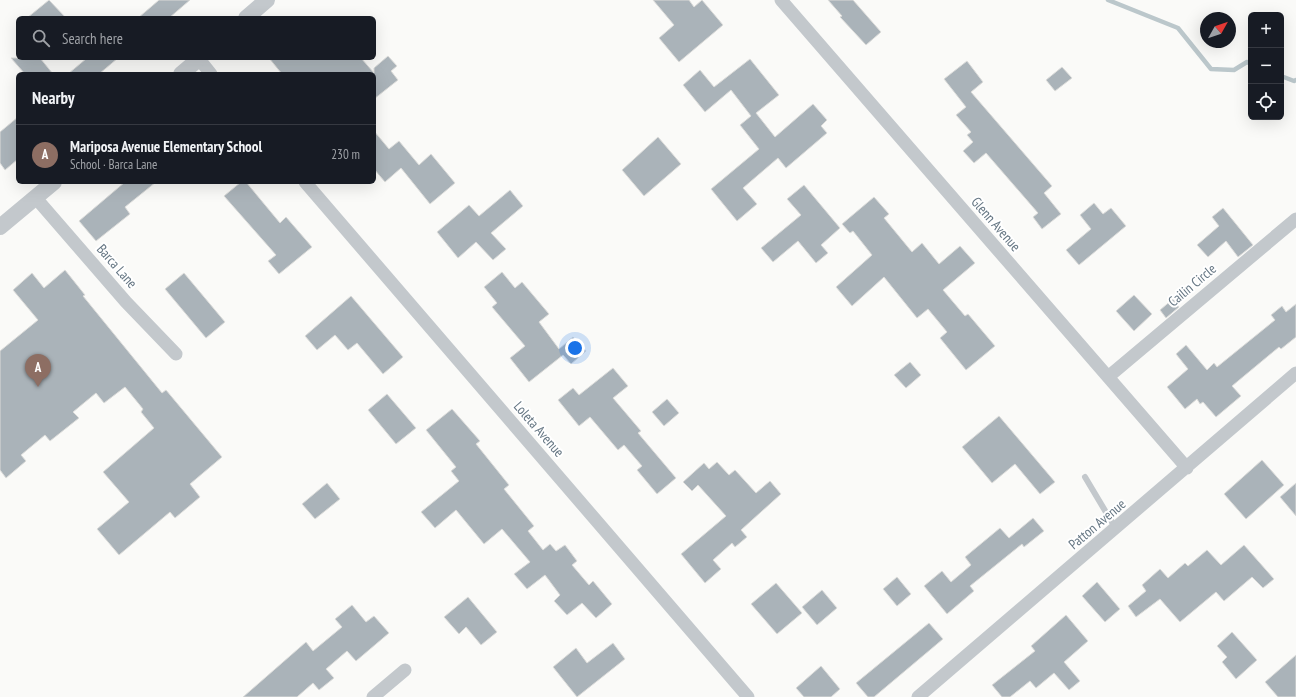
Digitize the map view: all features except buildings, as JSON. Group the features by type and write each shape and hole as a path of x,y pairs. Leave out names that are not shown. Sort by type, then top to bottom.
{"street":[{"path":"248,16 267,0"},
{"name":"Glenn Avenue","path":"781,0 1187,468"},
{"path":"183,72 198,60"},
{"path":"200,60 210,72"},
{"path":"0,227 52,184"},
{"name":"Loleta Avenue","path":"306,184 748,697"},
{"name":"Barca Lane","path":"35,198 126,302 176,354"},
{"name":"Cailin Circle","path":"1108,377 1296,218"},
{"name":"Patton Avenue","path":"922,696 1296,373"},
{"path":"373,697 405,670"}],"lane":[{"path":"1085,476 1116,529"}],"waterway":[{"path":"1108,0 1178,28 1211,69 1234,70 1248,62"},
{"path":"1284,77 1294,81 1296,80"}],"place":[{"name":"Mariposa Avenue Elementary School","path":"38,387"}]}
